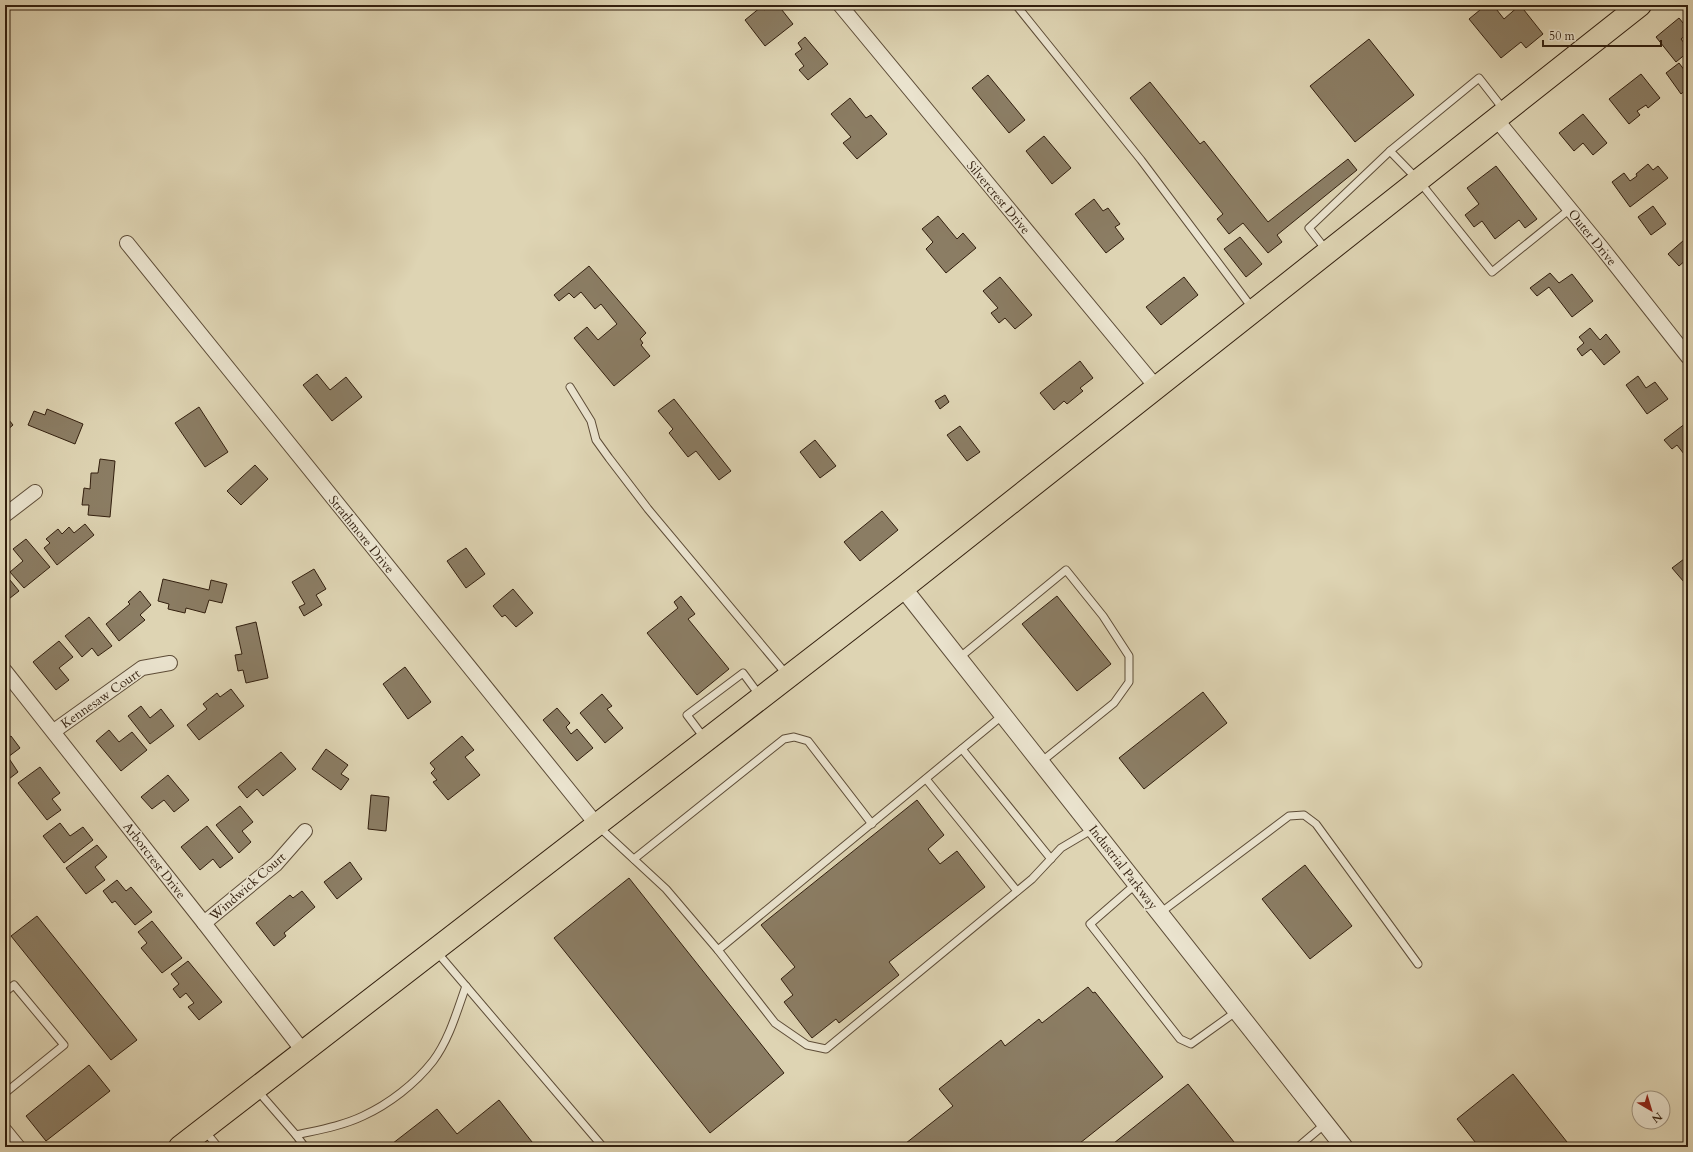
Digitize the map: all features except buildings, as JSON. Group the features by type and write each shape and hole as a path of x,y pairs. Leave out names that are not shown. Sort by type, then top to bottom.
{"main road":[{"path":"180,1147 903,588 1640,5"}],"street":[{"name":"Silvercrest Drive","path":"840,5 1157,388"},
{"name":"Outer Drive","path":"1501,116 1570,209 1688,356"},
{"name":"Strathmore Drive","path":"127,243 597,825"},
{"path":"5,515 35,492"},
{"name":"Industrial Parkway","path":"903,588 1344,1147"},
{"name":"Kennesaw Court","path":"54,731 142,668 170,663"},
{"name":"Arborcrest Drive","path":"5,671 54,731 303,1051"},
{"name":"Windwick Court","path":"204,923 276,864 305,831"},
{"path":"5,1131 18,1147"}],"lane":[{"path":"1016,5 1140,160 1255,311"},
{"path":"1329,252 1309,228 1390,152 1479,78 1501,116"},
{"path":"1390,152 1419,180 1492,272 1570,209"},
{"path":"570,387 591,421 596,440 621,475 789,676"},
{"path":"959,658 1066,570 1103,616 1129,656 1129,682 1114,703 1041,762"},
{"path":"706,741 687,715 743,673 761,698"},
{"path":"718,950 1003,715"},
{"path":"634,859 784,739 794,737 808,742 872,824"},
{"path":"962,749 1051,859"},
{"path":"926,779 1017,891"},
{"path":"1160,913 1289,816 1304,815 1316,824 1418,964"},
{"path":"597,825 666,889 718,950 775,1023 807,1045 826,1049 1032,879 1061,848 1094,829"},
{"path":"1136,883 1090,924 1180,1039 1191,1044 1237,1011"},
{"path":"435,950 603,1147"},
{"path":"5,992 14,985 64,1045 5,1093"},
{"path":"296,1135 330,1128 363,1116 391,1100 413,1081 433,1061 450,1030 466,986"},
{"path":"256,1088 305,1147"},
{"path":"1298,1147 1326,1123"},
{"path":"204,1129 218,1147"}]}
